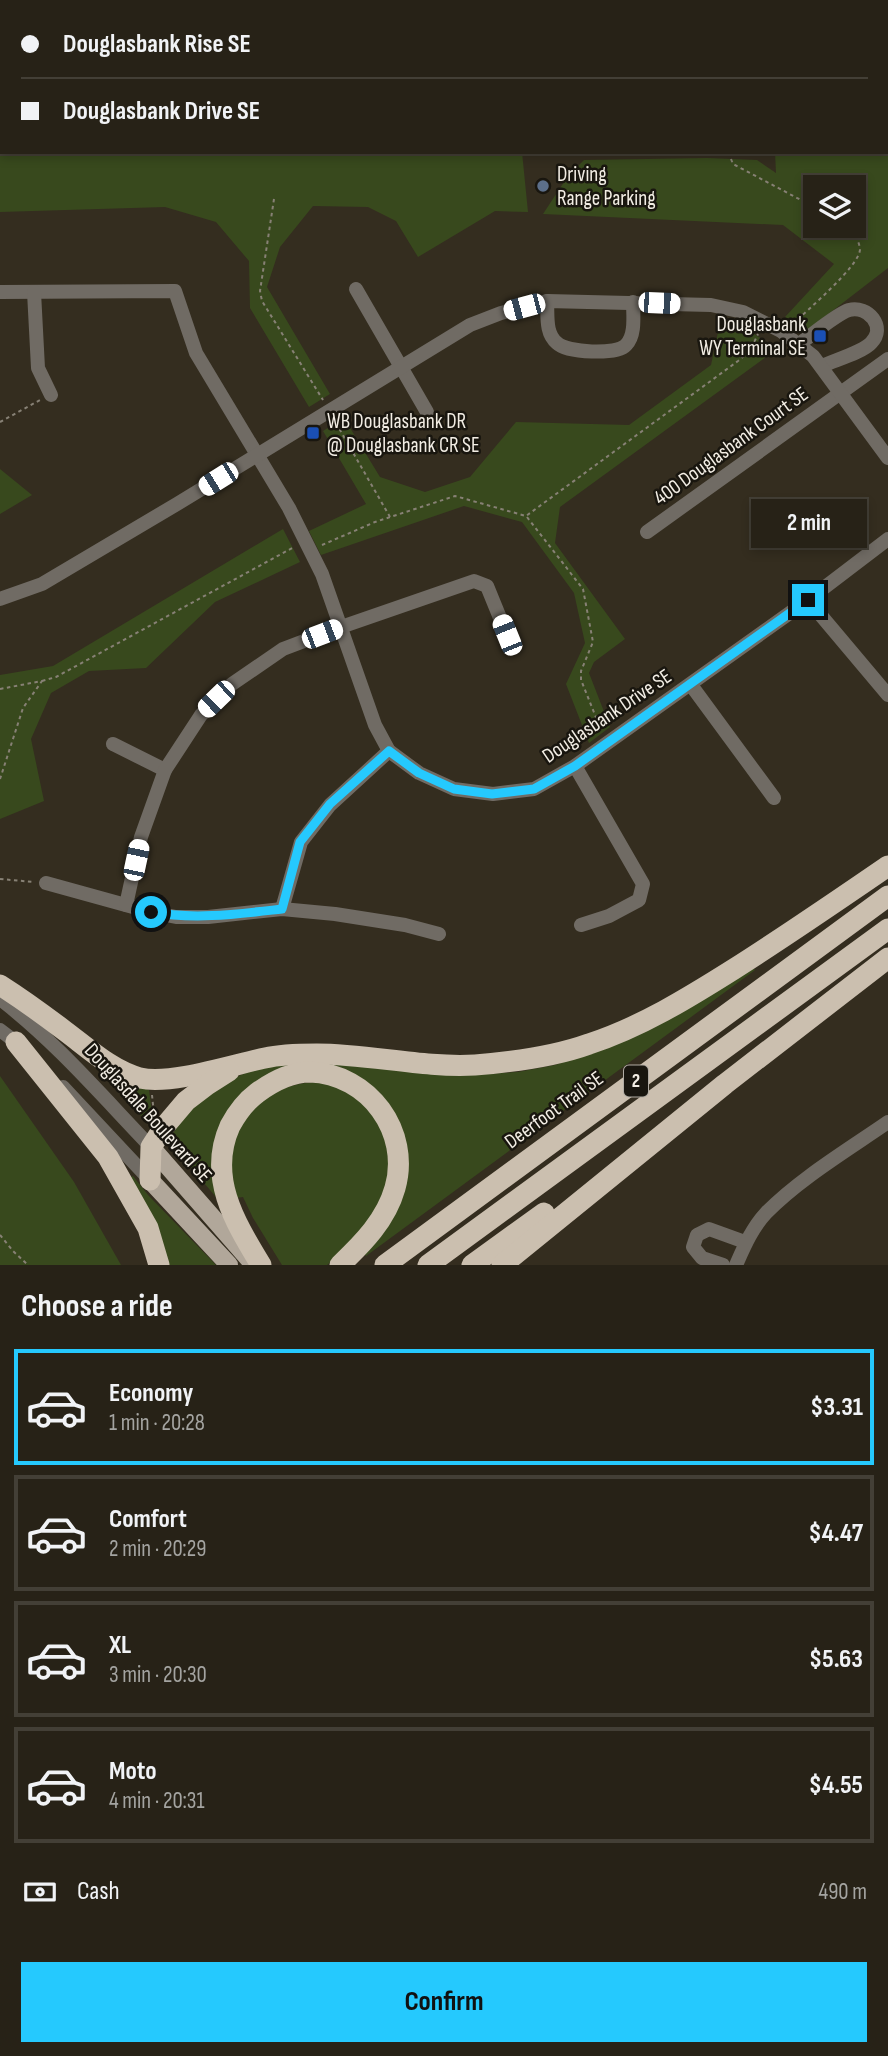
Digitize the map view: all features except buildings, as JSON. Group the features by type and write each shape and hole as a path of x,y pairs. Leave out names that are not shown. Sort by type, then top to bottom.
{"highway":[{"path":"0,985 110,1065 139,1077 170,1079 281,1055 322,1054 473,1065 544,1057 590,1044 643,1023 690,997 888,866"},
{"name":"Deerfoot Trail SE","path":"384,1265 888,896"},
{"name":"2","path":"428,1265 888,929"},
{"path":"502,1265 725,1084 888,958"},
{"path":"8,1036 108,1157 148,1228 159,1265"},
{"path":"150,1180 151,1147 164,1126 186,1101 224,1073 246,1063"},
{"path":"261,1265 238,1227 224,1191 220,1162 224,1139 248,1099 288,1075 309,1072 343,1080 360,1089 374,1100 386,1116 395,1136 399,1166 395,1189 385,1214 366,1240 340,1265"},
{"path":"472,1265 725,1084"}],"main road":[{"name":"Douglasdale Boulevard SE","path":"151,1147 254,1265"},
{"name":"Douglasdale Boulevard SE","path":"150,1180 229,1265"}],"street":[{"path":"356,289 427,412"},
{"name":"Douglasbank Drive SE","path":"34,292 175,291 196,353 289,508 322,574 375,725 389,751 419,773 454,789 492,794 534,789 575,766 607,741 691,685 888,539"},
{"path":"0,292 34,292 38,369 51,395"},
{"path":"547,301 548,331 556,343 568,350 617,351 628,345 633,331 632,302"},
{"path":"0,599 42,584 470,325 501,313 547,301 711,304 743,312 765,322 799,344 822,366 888,458"},
{"path":"799,344 846,311 856,309 873,317 877,326 876,336 870,345 822,366"},
{"name":"400 Douglasbank Court SE","path":"647,532 888,359"},
{"path":"126,905 141,838 165,770 201,715 232,684 283,649 341,626 474,582 487,586 507,635"},
{"path":"808,600 888,695"},
{"path":"691,685 774,798"},
{"path":"113,744 165,770"},
{"path":"282,909 300,842 330,804 389,751"},
{"path":"575,766 643,884 639,900 609,916 581,925"},
{"path":"46,883 176,917 208,917 282,909 405,925 439,934"},
{"name":"Douglasdale Boulevard SE","path":"0,999 28,1020 67,1058 151,1147"},
{"name":"Douglasdale Boulevard SE","path":"8,1036 66,1090 150,1180"},
{"path":"736,1265 746,1242 765,1214 804,1181 888,1122"},
{"path":"723,1265 702,1258 693,1247 697,1236 709,1229 746,1242"}],"path":[{"path":"731,159 733,164 803,201"},
{"path":"274,199 260,292 262,301 390,517"},
{"path":"792,324 849,270 858,257 860,249 857,238"},
{"path":"526,516 738,361 750,351 765,322"},
{"path":"0,422 51,395"},
{"path":"0,690 56,677 300,544 320,546 390,517 455,496 526,516 583,589 593,642 581,671 581,680 607,741"},
{"path":"0,779 23,708 41,681"},
{"path":"0,880 46,883"},
{"path":"151,1087 154,1112"},
{"path":"0,1235 28,1265"}],"green space":[{"path":"0,154 522,154 528,212 495,211 418,257 396,221 368,207 313,206 280,247 267,287 330,394 309,407 250,308 249,261 216,222 165,207 0,212"},
{"path":"775,154 888,154 888,268 805,332 785,317 834,264 783,225 543,214 568,176 584,160 757,160 776,173"},
{"path":"720,323 754,334 777,349 560,507 555,543 625,639 594,662 589,673 610,727 589,743 566,684 585,643 574,593 522,522 464,506 321,555 309,531 366,504 323,431 344,418 380,477 425,492 470,477 516,422 629,425 711,365"},
{"path":"0,469 32,495 0,514"},
{"path":"283,529 300,562 215,602 146,668 89,671 51,693 31,739 44,801 0,819 0,675 53,666"},
{"path":"752,966 755,970 366,1256 363,1252 389,1220 390,1106 380,1093 354,1074 247,1089 221,1203 171,1144 172,1134 194,1106 223,1083 259,1067 306,1062 485,1074 518,1072 555,1065 590,1053"},
{"path":"108,1071 149,1090 153,1119 149,1125 105,1075"},
{"path":"0,1076 74,1182 121,1265 0,1265"},
{"path":"299,1084 330,1084 356,1096 387,1133 392,1171 380,1208 344,1251 327,1265 282,1265 243,1197 236,1198 230,1169 232,1147 245,1117 268,1096"},
{"path":"133,1176 216,1265 165,1265 129,1178"}],"place":[{"name":"Driving Range Parking","path":"543,186"},
{"name":"Douglasbank WY Terminal SE","path":"820,336"},
{"name":"WB Douglasbank DR @ Douglasbank CR SE","path":"313,433"}],"route":[{"path":"151,912 176,917 208,917 282,909 300,842 330,804 389,751 419,773 454,789 492,794 534,789 575,766 808,600"}]}
